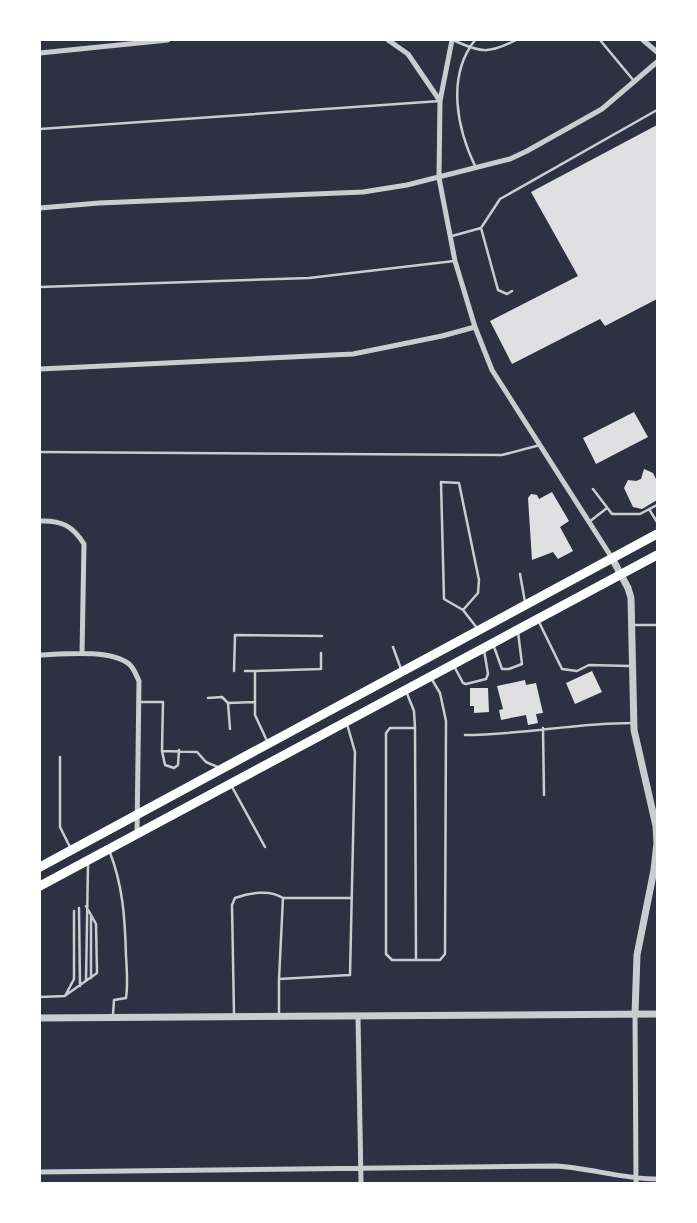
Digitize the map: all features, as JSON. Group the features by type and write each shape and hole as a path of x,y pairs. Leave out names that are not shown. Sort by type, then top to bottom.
{"main road":[{"path":"40,867 657,534"},
{"path":"40,886 346,720 657,555"}],"street":[{"path":"40,53 168,40"},
{"path":"388,40 408,54 440,101"},
{"path":"453,40 440,101 439,178 455,261 475,327 492,370 622,574 631,598 633,723 636,747 656,826 657,843 654,870 637,955 635,1014 636,1181"},
{"path":"643,40 657,52"},
{"path":"40,208 98,203 363,192 439,178 510,159 575,126 602,109 657,62"},
{"path":"40,369 353,354 475,327"},
{"path":"40,520 60,522 77,533 84,544 82,654"},
{"path":"40,655 82,654 108,656 127,663 132,668 139,681 137,833"},
{"path":"40,1018 657,1014"},
{"path":"358,1016 361,1183"},
{"path":"40,1172 361,1170 556,1166 586,1169 636,1181 657,1179"}],"lane":[{"path":"453,40 486,52 496,50 516,40"},
{"path":"475,40 469,47 462,62 458,82 458,118 464,142 476,168"},
{"path":"600,40 634,81"},
{"path":"40,129 440,101"},
{"path":"450,236 481,228 500,199 657,110"},
{"path":"481,228 498,290 507,294 512,291"},
{"path":"40,287 310,278 455,261"},
{"path":"40,452 502,455 540,445"},
{"path":"463,610 478,593 479,580 459,483 441,482 444,599 463,610 479,631"},
{"path":"593,489 612,514 640,514 657,505"},
{"path":"589,522 607,508"},
{"path":"649,509 657,522"},
{"path":"520,574 525,606"},
{"path":"538,619 562,669 577,671 589,665 633,666"},
{"path":"632,625 657,625"},
{"path":"493,643 502,669 509,670 522,664 523,658 517,630"},
{"path":"234,671 235,635 322,636"},
{"path":"393,647 402,672"},
{"path":"453,664 463,683 486,679 488,674 484,648"},
{"path":"245,671 321,669 321,653"},
{"path":"255,671 255,715 269,744"},
{"path":"415,728 390,728 386,733 386,935 388,958 440,960 445,954 446,721 440,693 430,676"},
{"path":"405,690 414,711 415,728 416,960"},
{"path":"208,698 222,697 228,703 230,729"},
{"path":"138,702 163,702 162,751 165,766 174,768 178,766 179,750"},
{"path":"228,703 255,702"},
{"path":"279,979 350,975 354,752 346,720"},
{"path":"465,735 501,735 592,723 633,723"},
{"path":"543,728 544,795"},
{"path":"162,751 197,752 212,766 223,768"},
{"path":"60,757 60,827 72,850"},
{"path":"230,783 265,847"},
{"path":"108,849 118,874 123,894 127,961 126,998 114,1000 113,1018"},
{"path":"86,981 88,860"},
{"path":"234,1017 232,905 235,898 246,894 268,893 278,894 283,898 351,898"},
{"path":"279,1016 283,898"},
{"path":"40,997 66,996 97,973 96,924 86,905"},
{"path":"79,908 80,986"},
{"path":"66,996 74,979 74,911"},
{"path":"91,978 92,916"}],"building":[{"path":"657,125 657,299 605,326 600,319 512,364 490,321 578,276 531,192"},
{"path":"634,412 648,437 596,464 583,438"},
{"path":"644,469 653,473 657,481 657,500 642,509 633,507 624,488 628,480 636,481 641,479"},
{"path":"552,492 569,521 560,527 573,551 558,559 553,552 532,560 528,498 531,494 537,495 539,499"},
{"path":"592,671 602,692 575,704 566,683"},
{"path":"525,680 526,685 536,683 543,713 536,714 538,723 528,725 526,715 501,720 499,710 503,709 497,686"},
{"path":"470,688 488,688 489,712 474,713 474,706 470,706"}]}
